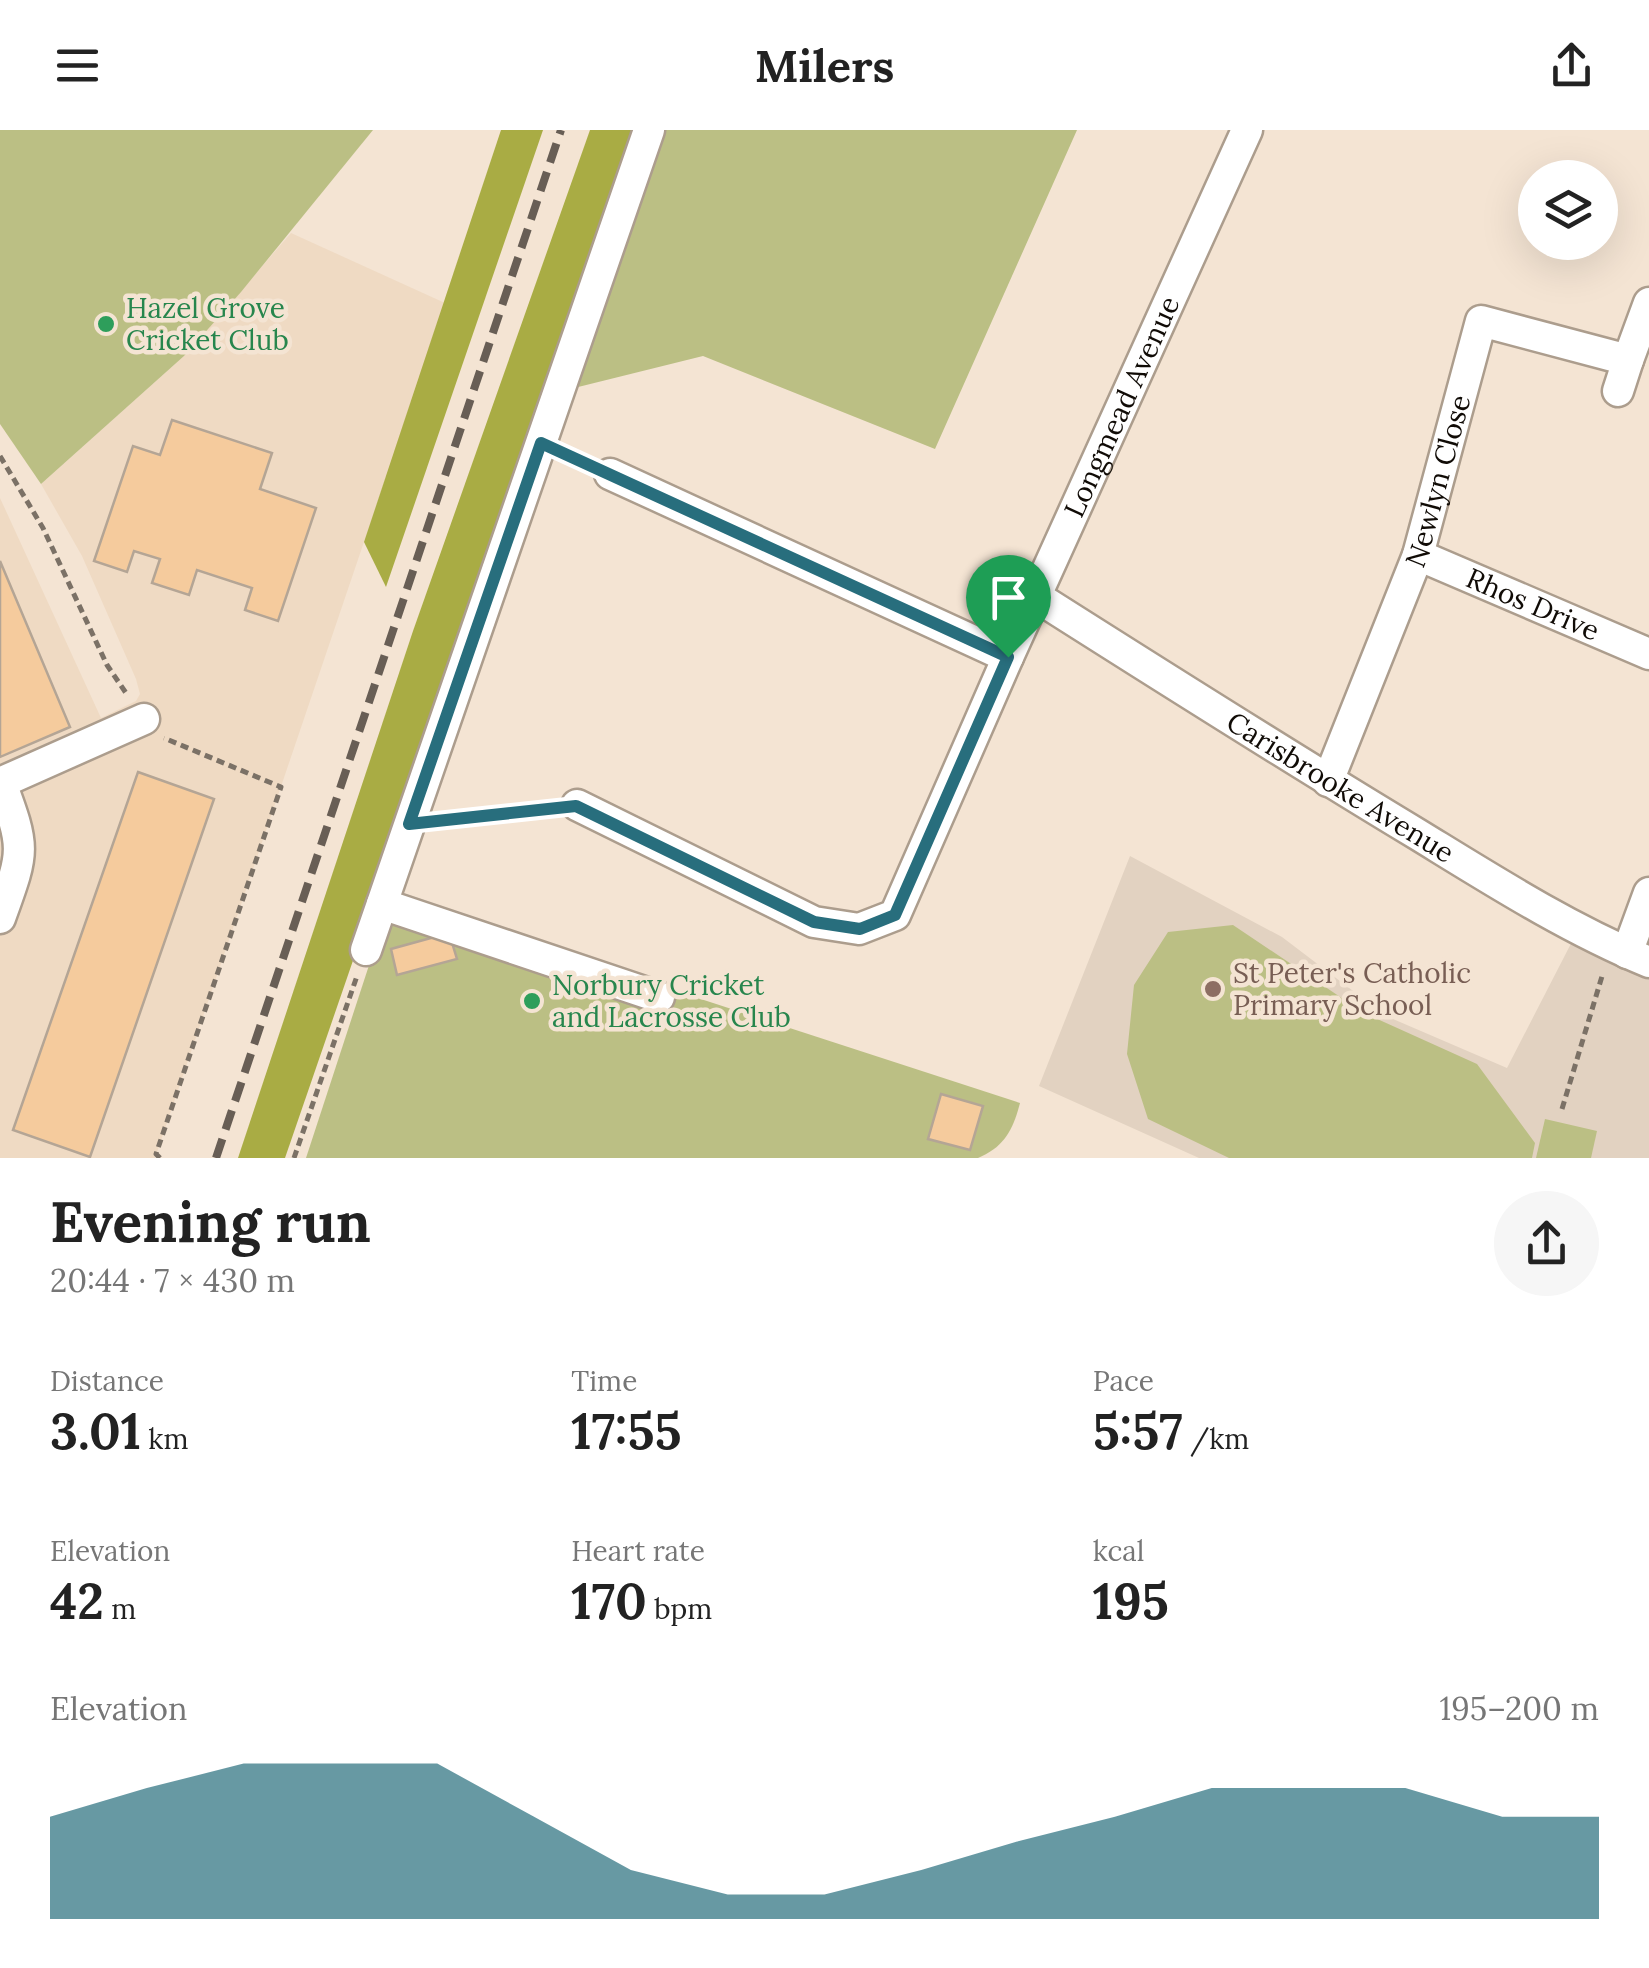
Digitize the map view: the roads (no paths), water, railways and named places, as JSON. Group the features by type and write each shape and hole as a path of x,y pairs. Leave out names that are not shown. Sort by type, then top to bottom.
{"street":[{"path":"366,950 649,130"},
{"name":"Longmead Avenue","path":"576,806 814,922 860,929 895,915 1247,130"},
{"path":"1618,390 1649,303"},
{"name":"Newlyn Close","path":"1328,781 1418,555 1481,320 1628,360"},
{"path":"610,474 1008,657"},
{"name":"Rhos Drive","path":"1418,555 1649,654"},
{"name":"Carisbrooke Avenue","path":"1037,597 1528,902 1629,954"},
{"path":"0,918 21,848 0,783 144,719"},
{"path":"1629,954 1649,893"},
{"path":"382,904 659,997"}],"railway":[{"path":"216,1158 561,130"}],"place":[{"name":"Hazel Grove Cricket Club","path":"106,324"},
{"name":"St Peter's Catholic Primary School","path":"1213,989"},
{"name":"Norbury Cricket and Lacrosse Club","path":"532,1001"}]}
